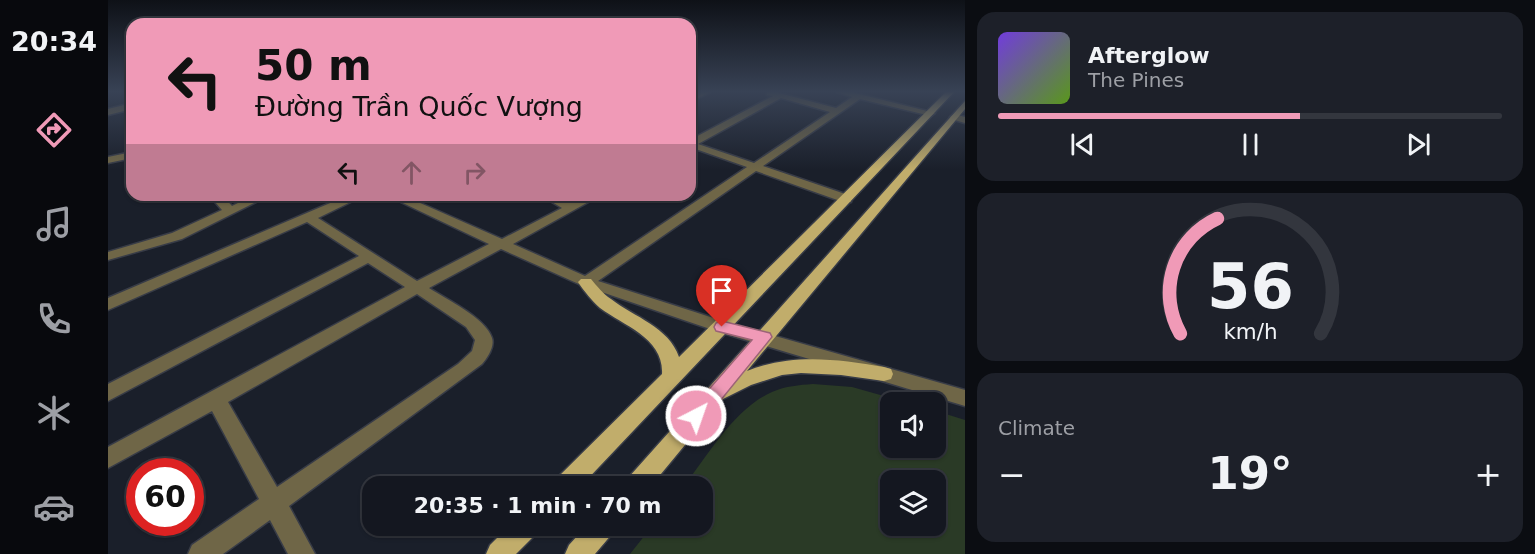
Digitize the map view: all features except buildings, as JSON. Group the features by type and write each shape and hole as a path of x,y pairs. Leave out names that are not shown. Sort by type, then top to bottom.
{"main road":[{"path":"575,476 925,118"},
{"path":"645,476 764,337 959,119"},
{"path":"586,282 603,302 658,339 667,348 672,357 671,378"},
{"path":"711,399 755,374 788,366 842,367 884,374"},
{"path":"499,554 516,536"},
{"path":"578,554 594,536"}],"street":[{"path":"696,141 738,118"},
{"path":"586,282 828,118"},
{"path":"696,146 847,199"},
{"path":"108,160 126,156"},
{"path":"221,201 230,211"},
{"path":"108,256 177,236 251,201"},
{"path":"108,304 345,201"},
{"path":"405,201 586,282 722,327 764,337 965,398"},
{"path":"558,201 571,208"},
{"path":"108,458 483,251 584,201"},
{"path":"201,554 477,360 483,349 484,339 472,323 308,217"},
{"path":"108,393 368,256"},
{"path":"215,398 302,554"}],"green space":[{"path":"813,384 852,387 880,395 880,458 946,458 946,414 965,420 965,554 630,554 644,536 713,536 713,476 691,476 723,433 746,409 772,392 792,386"}],"route":[{"path":"696,416 764,337 722,327"}]}
